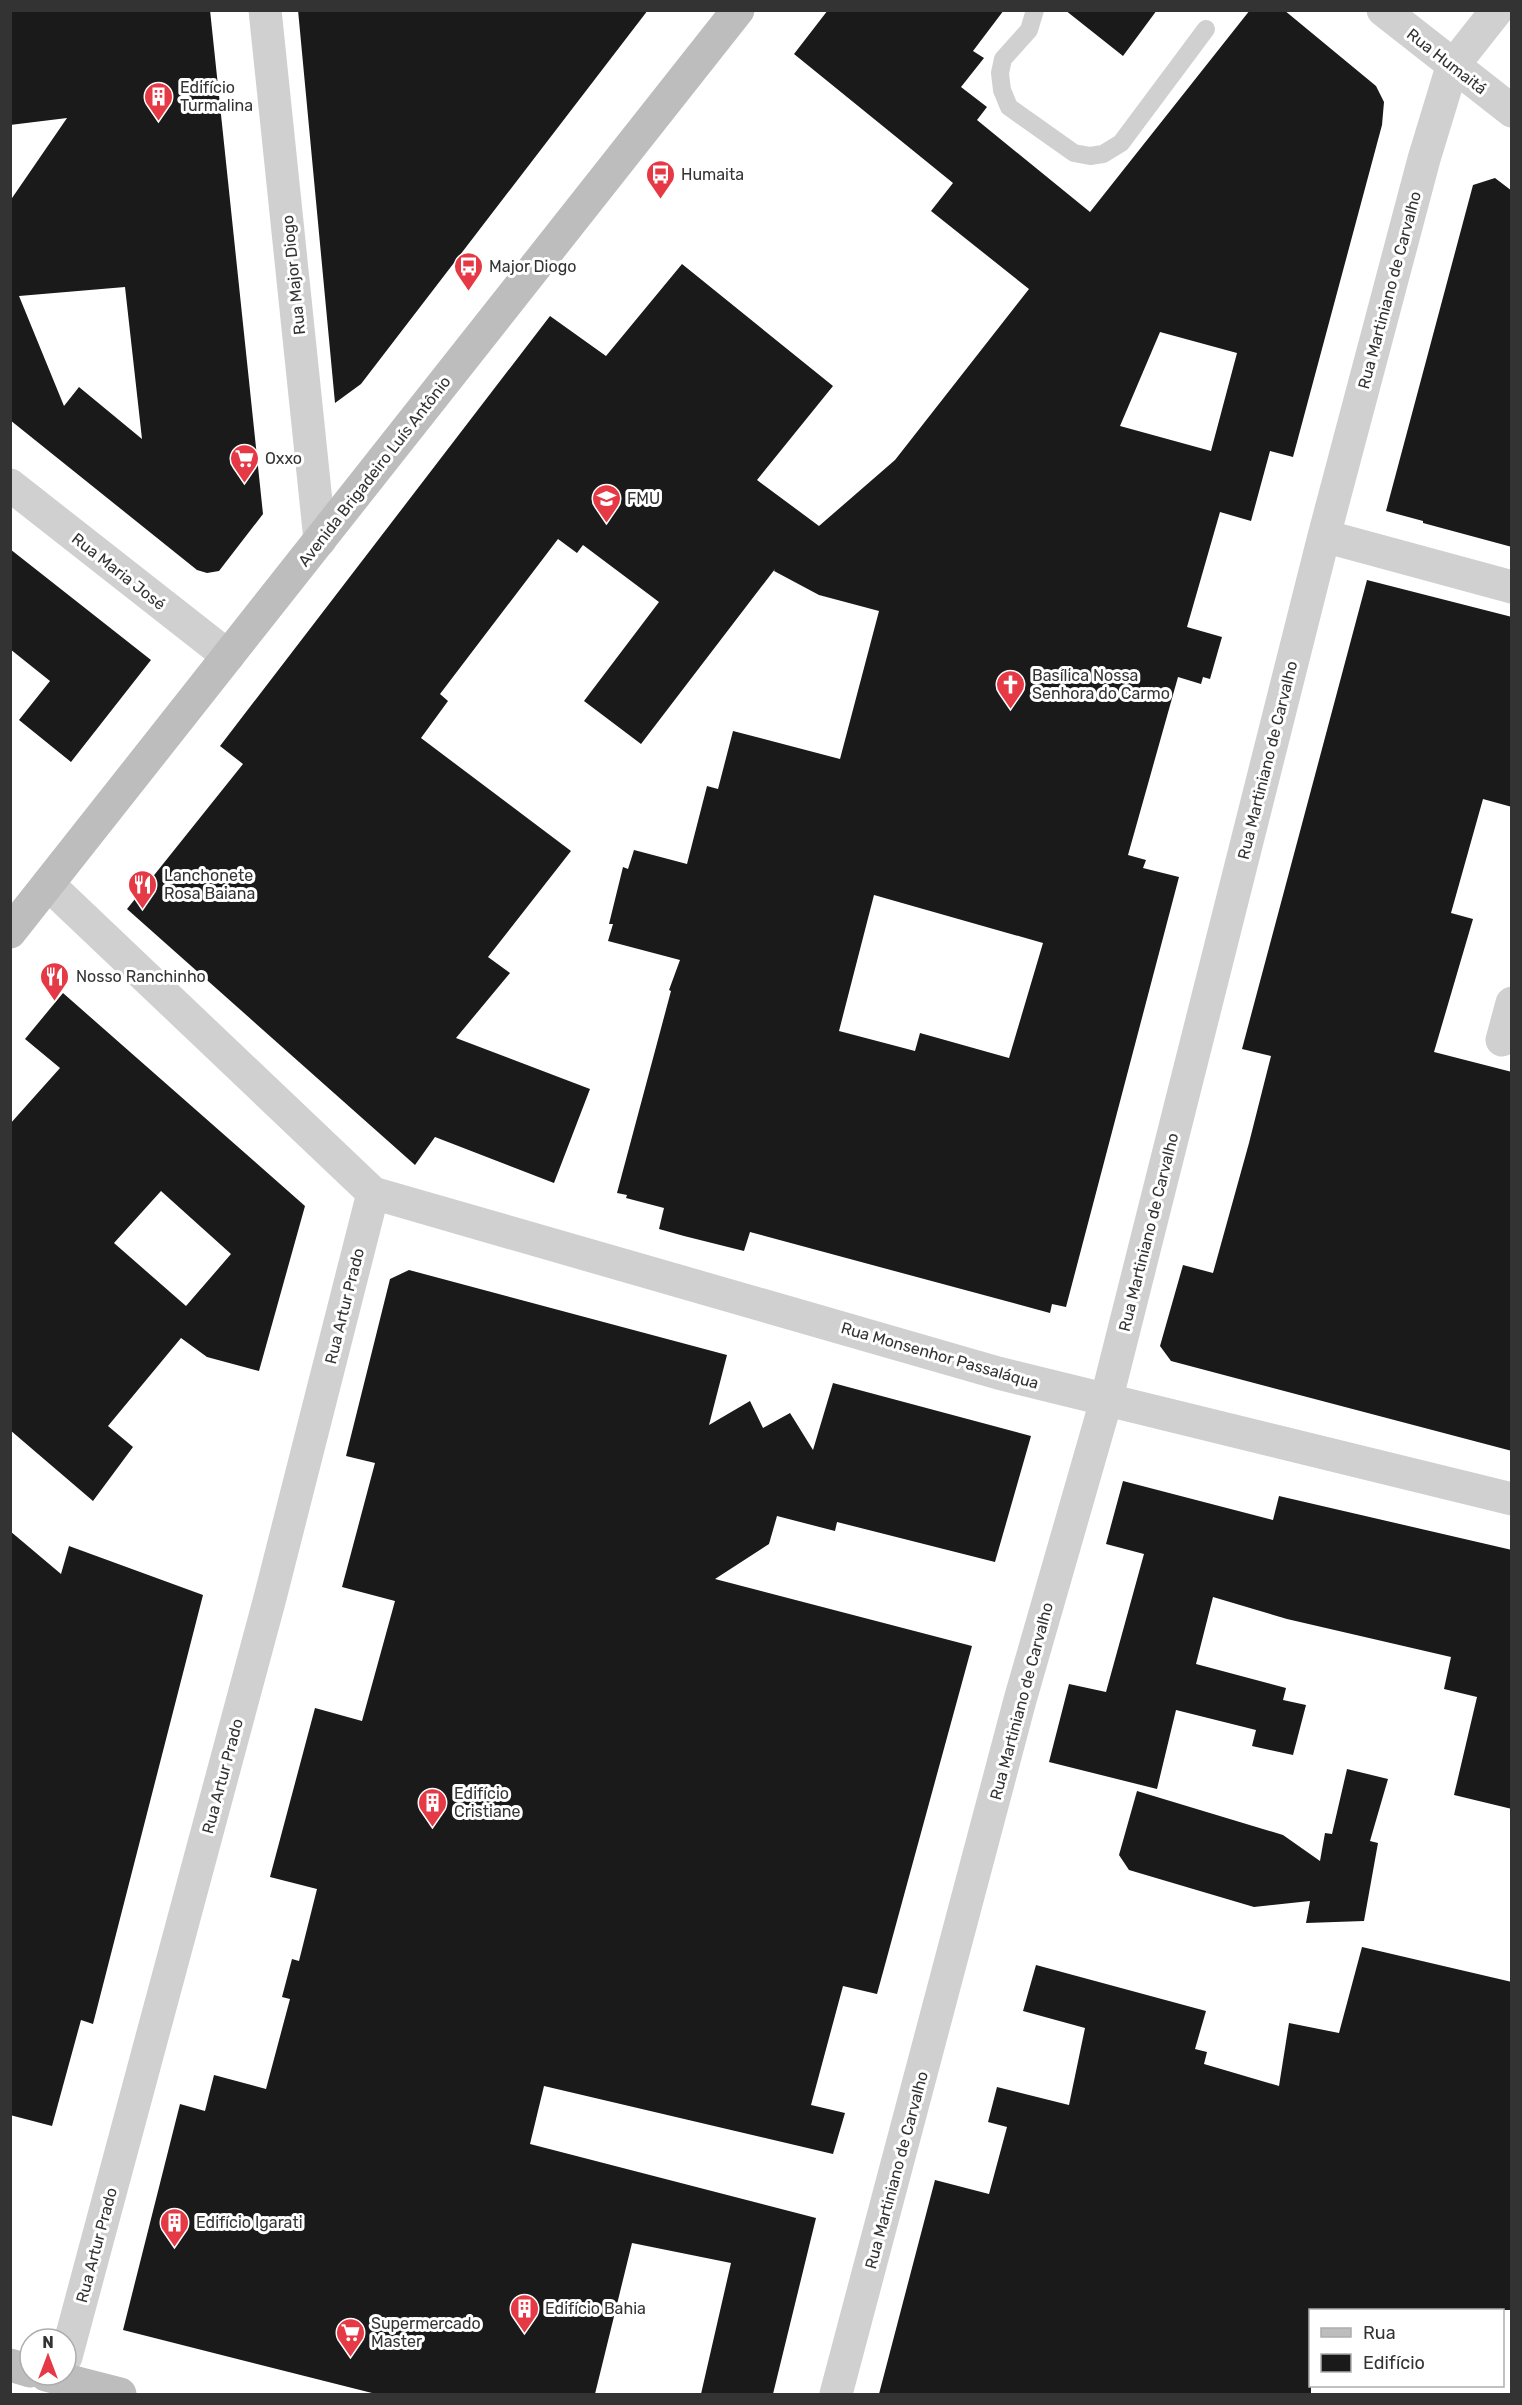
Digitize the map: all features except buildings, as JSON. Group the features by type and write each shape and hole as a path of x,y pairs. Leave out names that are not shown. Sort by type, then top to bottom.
{"main road":[{"name":"Avenida Brigadeiro Luís Antônio","path":"10,932 738,10"},
{"path":"78,2382 120,2394"}],"street":[{"name":"Rua Major Diogo","path":"265,10 320,540"},
{"name":"Rua Humaitá","path":"1383,10 1512,111"},
{"path":"1452,66 1497,10"},
{"name":"Rua Martiniano de Carvalho","path":"836,2394 1020,1700 1106,1401 1324,536 1424,159 1452,66"},
{"name":"Rua Maria José","path":"10,485 228,656"},
{"path":"1324,536 1512,587"},
{"path":"48,884 373,1193"},
{"path":"1502,1040 1512,1003"},
{"name":"Rua Monsenhor Passaláqua","path":"373,1193 998,1373 1512,1498"},
{"name":"Rua Artur Prado","path":"66,2327 270,1598 373,1193"}],"lane":[{"path":"1035,10 1029,30 1003,59 1000,73 1002,90 1009,107 1074,153 1090,156 1103,154 1121,143 1206,29"}],"place":[{"name":"Edifício Turmalina","path":"159,122"},
{"name":"Humaita","path":"660,200"},
{"name":"Major Diogo","path":"468,292"},
{"name":"Oxxo","path":"244,484"},
{"name":"FMU","path":"606,524"},
{"name":"Basílica Nossa Senhora do Carmo","path":"1011,710"},
{"name":"Lanchonete Rosa Baiana","path":"143,910"},
{"name":"Nosso Ranchinho","path":"55,1002"},
{"name":"Edifício Cristiane","path":"433,1828"},
{"name":"Edifício Igarati","path":"175,2248"},
{"name":"Edifício Bahia","path":"524,2334"},
{"name":"Supermercado Master","path":"350,2358"}]}
